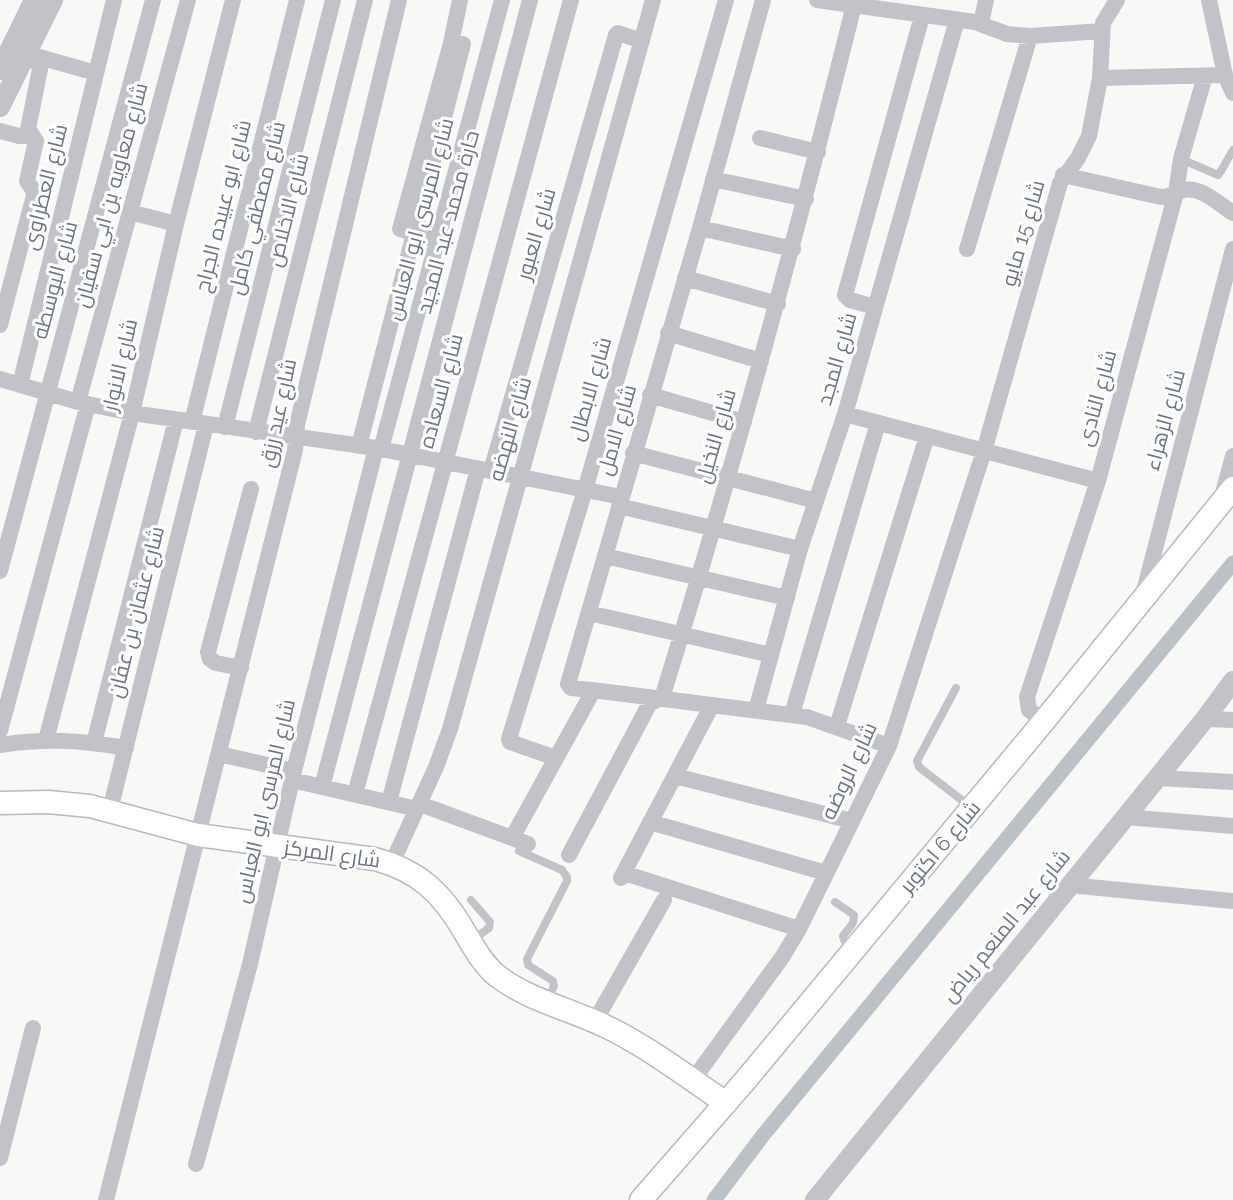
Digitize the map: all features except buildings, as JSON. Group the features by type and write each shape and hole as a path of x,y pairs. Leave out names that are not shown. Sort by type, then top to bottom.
{"main road":[{"name":"شارع 6 اكتوبر","path":"641,1200 855,950 1226,496"},
{"name":"شارع المركز","path":"0,803 69,803 110,810 198,835 392,863 425,881 439,894 453,912 482,960 500,978 521,991 595,1021 630,1040 726,1103"}],"street":[{"path":"0,107 13,57 34,0"},
{"path":"13,57 53,0"},
{"name":"شارع العطراوى","path":"20,385 114,0"},
{"name":"شارع البوسطه","path":"0,571 153,0"},
{"name":"شارع معاويه بن ابي سفيان","path":"0,731 130,212 188,0"},
{"name":"شارع الانوار","path":"46,740 132,413 176,224 233,0"},
{"name":"شارع ابو عبيده الجراح","path":"94,743 191,422 297,0"},
{"name":"شارع مصطفي كامل","path":"225,427 333,0"},
{"name":"شارع الاخلاص","path":"256,432 365,0"},
{"name":"شارع عيد رزق","path":"106,1200 295,450 300,413 399,0"},
{"path":"437,241 400,229 457,44 460,0"},
{"name":"شارع المرسى ابو العباس","path":"196,1164 250,964 276,846 372,448 437,241 502,0"},
{"name":"حارة محمد عبد المجيد","path":"322,787 530,0"},
{"name":"شارع السعاده","path":"355,794 571,0"},
{"name":"شارع النهضه","path":"392,863 436,767 450,729 653,0"},
{"name":"شارع الابطال","path":"556,758 510,742 509,739 585,490 726,0"},
{"name":"شارع الامل","path":"592,690 572,688 568,685 633,453 700,228 763,0"},
{"path":"817,0 854,5 872,4 922,16 981,24 1007,34 1030,36 1102,31"},
{"path":"981,24 986,0"},
{"name":"شارع 15 مايو","path":"984,451 1063,175 1078,158 1089,136 1100,78 1102,31 1107,16 1117,0"},
{"path":"1209,0 1226,47 1225,75 1233,93"},
{"name":"شارع النخيل","path":"569,855 650,703 662,698 714,528 778,304 854,5"},
{"path":"875,307 850,300 845,295 922,16"},
{"name":"شارع المجد","path":"756,710 800,549 845,414 957,20"},
{"name":"شارع العبور","path":"389,802 485,470 616,35 618,33 642,41"},
{"path":"968,249 1030,36"},
{"path":"457,44 490,46"},
{"path":"13,57 96,73"},
{"path":"0,325 34,195 27,181 36,141 28,129 40,69 36,58 13,57"},
{"name":"شارع النادى","path":"1044,721 1031,713 1026,701 1098,481 1176,194 1181,159 1205,75"},
{"path":"1100,78 1225,75"},
{"path":"0,131 19,136 31,136"},
{"path":"0,136 0,147"},
{"path":"760,138 818,152"},
{"path":"1063,175 1161,197 1183,190 1198,191 1233,213"},
{"path":"713,179 806,199"},
{"path":"130,212 176,224"},
{"path":"700,228 793,249"},
{"path":"372,448 414,234"},
{"name":"شارع الزهراء","path":"1141,602 1233,249"},
{"path":"685,278 778,304"},
{"path":"668,333 761,361"},
{"path":"0,379 83,403 132,413 372,448 585,490 714,528 800,549"},
{"path":"651,394 744,422"},
{"path":"845,414 1098,481"},
{"name":"شارع عثمان بن عفان","path":"110,810 126,748 191,422"},
{"path":"792,714 878,423"},
{"path":"837,726 927,436"},
{"name":"شارع الروضه","path":"693,1080 783,956 799,929 889,746 984,451"},
{"path":"633,453 816,501"},
{"path":"1226,496 1233,456"},
{"path":"241,668 216,663 210,659 208,652 251,489"},
{"path":"605,556 787,598"},
{"path":"589,613 771,656"},
{"name":"شارع عبد المنعم رياض","path":"815,1200 1158,778 1233,681"},
{"path":"219,754 322,787 389,802 419,806 519,845 556,758 592,690 792,714 837,726 889,746"},
{"path":"712,705 622,876 799,929"},
{"path":"1205,719 1233,720"},
{"path":"0,745 71,740 126,748"},
{"path":"675,776 852,821"},
{"path":"1158,778 1233,782"},
{"path":"1125,817 1233,826"},
{"path":"650,822 826,873"},
{"path":"1069,885 1233,902"},
{"path":"595,1021 664,900"},
{"path":"0,1158 33,1028"}],"lane":[{"path":"1181,159 1218,175 1233,150"},
{"path":"956,688 917,761 919,767 972,808"},
{"path":"519,845 562,870 567,877 527,960 528,965 554,981 547,1002"},
{"path":"470,942 489,928 490,922 471,900"},
{"path":"835,902 854,915 853,923 843,936 844,940 855,950"}],"waterway":[{"path":"714,1200 764,1134 1233,563"}]}
